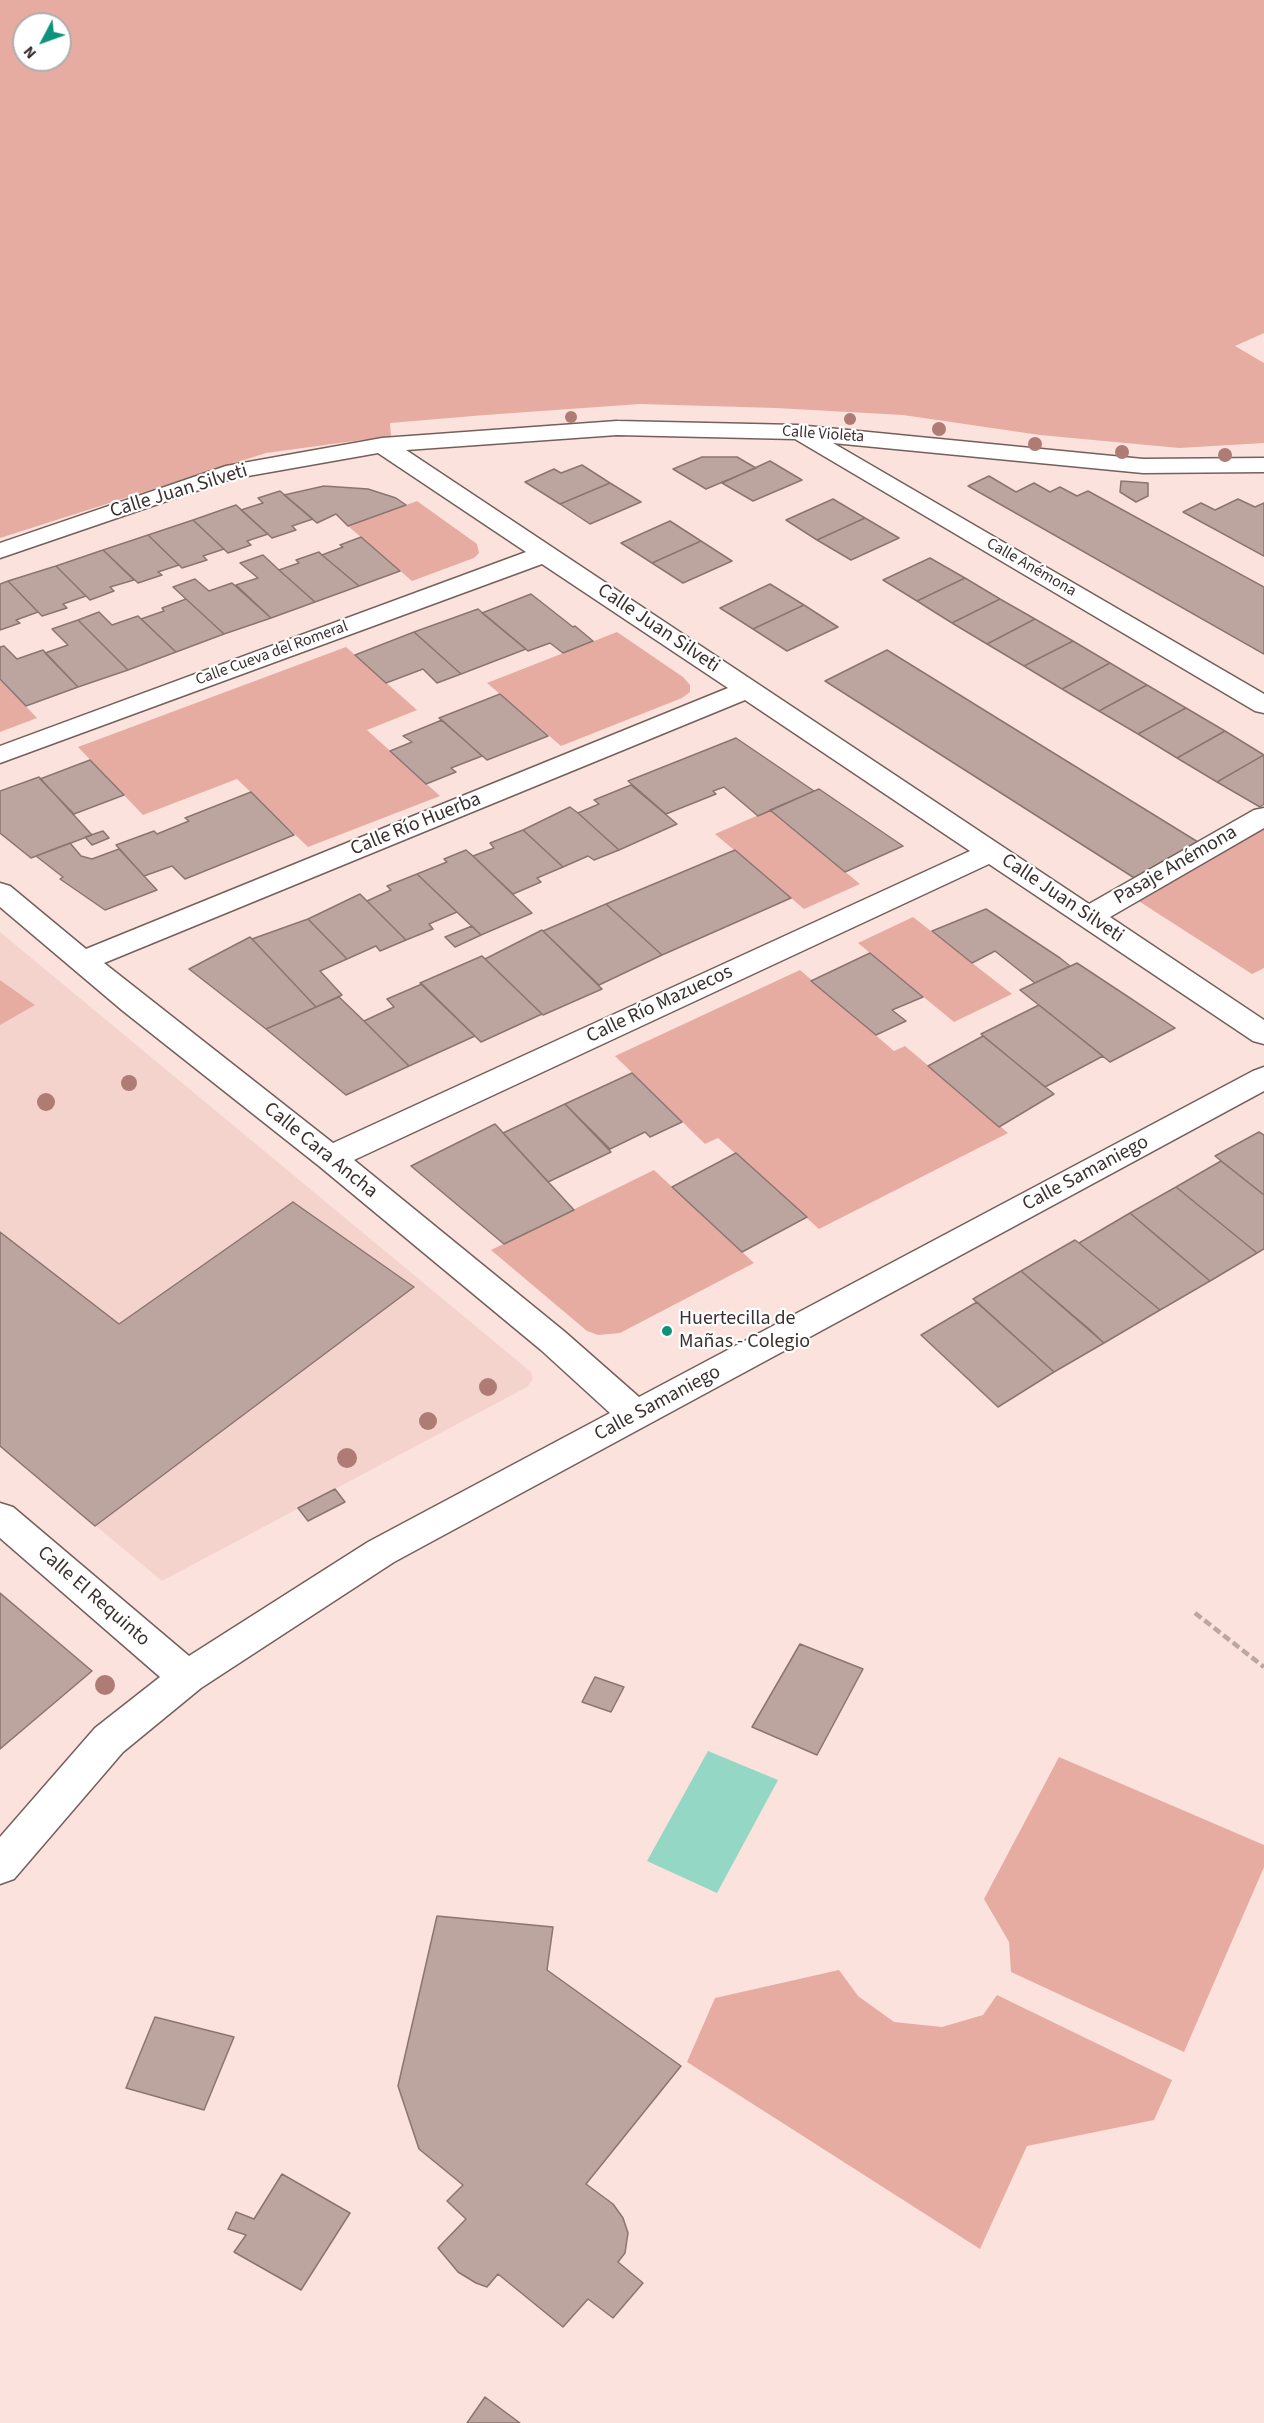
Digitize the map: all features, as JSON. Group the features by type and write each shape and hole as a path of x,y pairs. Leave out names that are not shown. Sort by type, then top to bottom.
{"street":[{"name":"Calle Violeta","path":"382,445 616,428 797,432 1143,466 1264,465"},
{"name":"Calle Anémona","path":"797,432 1264,705"},
{"name":"Calle Juan Silveti","path":"0,551 226,473 382,445 1264,1034"},
{"name":"Calle Cueva del Romeral","path":"0,755 545,554"},
{"name":"Calle Río Huerba","path":"83,961 749,689"},
{"name":"Pasaje Anémona","path":"1088,917 1264,816"},
{"name":"Calle Río Mazuecos","path":"330,1158 991,852"},
{"name":"Calle Cara Ancha","path":"0,892 553,1341 636,1416"},
{"name":"Calle Samaniego","path":"0,1866 109,1740 187,1677 381,1552 1264,1078"},
{"name":"Calle El Requinto","path":"0,1517 187,1677"}],"path":[{"path":"1195,1613 1264,1667"}],"shaded area":[{"path":"0,0 1264,0 1264,333 1235,346 1264,363 1264,443 1179,448 1040,435 903,415 640,404 390,423 391,436 266,453 0,538"},
{"path":"417,501 477,544 479,553 474,558 412,581 348,526"},
{"path":"617,632 683,677 690,685 690,692 682,698 561,746 487,683"},
{"path":"346,647 417,710 367,730 440,796 308,847 237,779 143,815 78,747"},
{"path":"0,679 37,718 0,732"},
{"path":"770,810 860,884 804,909 715,834"},
{"path":"1264,826 1264,968 1252,974 1137,900"},
{"path":"913,917 1012,994 954,1022 858,943"},
{"path":"0,932 531,1372 533,1379 527,1387 162,1581 0,1446"},
{"path":"800,970 894,1051 905,1046 1008,1133 819,1229 718,1138 705,1144 615,1056"},
{"path":"0,980 35,1005 0,1025"},
{"path":"654,1170 754,1263 620,1333 598,1335 587,1331 491,1250"},
{"path":"1059,1757 1264,1845 1264,1867 1184,2052 1011,1972 1009,1942 984,1899"},
{"path":"839,1970 858,1996 894,2022 942,2027 983,2015 997,1995 1172,2080 1154,2120 1027,2146 980,2249 687,2062 715,1998"}],"water":[{"path":"708,1751 778,1780 717,1893 647,1861"}],"building":[{"path":"702,457 737,457 756,468 706,489 673,469"},
{"path":"770,461 802,480 753,501 722,483"},
{"path":"582,465 610,483 560,504 525,482 554,469 561,473"},
{"path":"989,476 1016,492 1034,483 1050,492 1060,487 1077,496 1088,491 1264,587 1264,654 968,486"},
{"path":"1121,481 1148,483 1148,496 1136,502 1120,492"},
{"path":"610,483 641,502 590,524 560,504"},
{"path":"324,486 368,489 396,498 406,505 348,526 336,514 317,523 284,495"},
{"path":"280,491 313,519 292,526 296,530 272,538 241,510 263,503 258,498"},
{"path":"833,499 865,518 817,540 786,520"},
{"path":"1238,499 1255,507 1264,503 1264,556 1183,512 1201,503 1215,510"},
{"path":"236,505 268,534 247,541 251,545 228,553 193,520"},
{"path":"865,518 899,538 851,560 817,540"},
{"path":"193,520 224,549 203,556 207,560 182,568 148,535"},
{"path":"670,521 701,541 652,563 621,543"},
{"path":"148,535 179,565 158,572 162,575 138,583 103,550"},
{"path":"361,537 400,571 359,586 322,555"},
{"path":"701,541 732,561 683,583 652,563"},
{"path":"103,550 134,580 110,587 114,591 90,600 56,566"},
{"path":"319,552 359,586 315,602 279,570 299,563 296,560"},
{"path":"263,555 315,602 271,618 236,585 258,578 240,563"},
{"path":"930,558 965,578 917,601 883,580"},
{"path":"56,566 86,596 63,604 67,608 42,616 8,581"},
{"path":"965,578 1000,599 952,623 917,601"},
{"path":"195,579 209,591 232,583 271,618 224,634 173,587"},
{"path":"8,581 38,612 16,620 20,623 0,630 0,584"},
{"path":"770,584 804,605 753,629 720,608"},
{"path":"531,594 593,641 563,653 550,643 528,651 482,613"},
{"path":"186,599 224,634 176,652 141,619 164,611 162,608"},
{"path":"1000,599 1035,619 987,644 952,623"},
{"path":"804,605 838,627 787,651 753,629"},
{"path":"478,609 526,649 461,674 414,632"},
{"path":"99,612 112,625 138,616 176,652 128,670 78,620"},
{"path":"1035,619 1073,641 1024,666 987,644"},
{"path":"78,620 128,670 78,687 45,653 68,645 52,629"},
{"path":"414,632 461,674 437,683 423,669 386,683 355,655"},
{"path":"1073,641 1110,663 1062,689 1024,666"},
{"path":"4,646 17,659 43,650 78,687 26,706 0,679 0,647"},
{"path":"887,650 1198,842 1136,879 825,681"},
{"path":"1110,663 1147,685 1099,711 1062,689"},
{"path":"1147,685 1186,708 1138,734 1099,711"},
{"path":"500,694 548,736 487,760 439,718"},
{"path":"1186,708 1225,731 1177,758 1138,734"},
{"path":"442,720 482,756 451,768 456,772 426,784 390,751 412,742 403,736"},
{"path":"1225,731 1264,755 1217,782 1177,758"},
{"path":"736,738 814,791 758,816 724,787 713,791 716,794 666,814 628,781"},
{"path":"1264,755 1264,804 1260,807 1217,782"},
{"path":"90,760 124,795 74,814 40,779"},
{"path":"39,777 92,835 31,858 0,833 0,791"},
{"path":"631,785 677,824 619,850 578,813 599,804 594,800"},
{"path":"819,789 903,846 845,872 770,810"},
{"path":"251,792 294,835 185,879 172,866 144,876 116,845 154,831 157,834 189,821 185,818"},
{"path":"570,807 619,850 594,860 588,856 563,867 523,830"},
{"path":"523,830 563,867 537,878 541,882 513,894 473,856 494,848 490,843"},
{"path":"103,831 109,838 92,845 85,837"},
{"path":"70,843 81,856 92,859 119,849 157,890 105,910 60,879 63,877 36,856"},
{"path":"466,850 532,913 481,935 417,874 447,862 444,859"},
{"path":"735,850 791,898 662,955 606,904"},
{"path":"417,874 457,912 429,924 433,929 406,940 367,901 391,890 387,886"},
{"path":"360,894 406,940 380,951 376,946 347,959 308,919"},
{"path":"606,904 662,955 599,985 543,931"},
{"path":"986,909 1070,966 1035,983 995,951 972,963 932,931"},
{"path":"308,919 347,959 320,971 342,995 316,1007 252,939"},
{"path":"472,926 481,935 455,947 445,937"},
{"path":"542,930 602,989 543,1015 485,959"},
{"path":"250,937 316,1007 266,1029 189,969"},
{"path":"870,953 923,997 892,1010 906,1021 876,1035 811,981"},
{"path":"482,956 542,1014 481,1042 420,983"},
{"path":"1077,963 1175,1028 1110,1062 1020,990"},
{"path":"422,984 475,1036 409,1066 364,1021 394,1007 387,999"},
{"path":"339,997 409,1066 346,1095 266,1029"},
{"path":"1039,1005 1103,1056 1045,1087 981,1034"},
{"path":"983,1036 1054,1094 999,1127 928,1066"},
{"path":"632,1073 682,1122 650,1137 645,1132 610,1149 565,1104"},
{"path":"565,1104 611,1152 548,1182 503,1133"},
{"path":"495,1124 574,1210 504,1244 411,1166"},
{"path":"1259,1132 1264,1135 1264,1195 1215,1156"},
{"path":"736,1153 807,1217 742,1252 672,1187"},
{"path":"1221,1161 1264,1195 1264,1249 1257,1253 1176,1187"},
{"path":"1176,1187 1257,1253 1210,1281 1130,1213"},
{"path":"293,1202 414,1287 95,1526 0,1446 0,1232 119,1324"},
{"path":"1130,1213 1210,1281 1160,1310 1079,1243"},
{"path":"1075,1240 1160,1310 1104,1343 1021,1271"},
{"path":"1021,1271 1104,1343 1054,1372 973,1299"},
{"path":"977,1302 1054,1372 998,1407 921,1335"},
{"path":"335,1489 345,1502 308,1521 298,1508"},
{"path":"0,1593 92,1671 0,1749"},
{"path":"800,1644 863,1669 817,1755 752,1727"},
{"path":"595,1677 624,1687 611,1712 582,1702"},
{"path":"437,1916 553,1927 547,1970 681,2066 586,2184 613,2204 623,2218 628,2233 625,2253 618,2262 643,2283 613,2318 588,2299 563,2327 498,2274 487,2287 476,2283 458,2272 438,2248 466,2219 447,2201 463,2185 419,2149 398,2086"},
{"path":"155,2017 234,2037 204,2110 126,2088"},
{"path":"282,2174 350,2213 301,2290 234,2252 246,2235 228,2229 236,2212 254,2219"},
{"path":"485,2397 520,2423 467,2423"}],"place":[{"name":"Huertecilla de Mañas - Colegio","path":"667,1331"}]}
